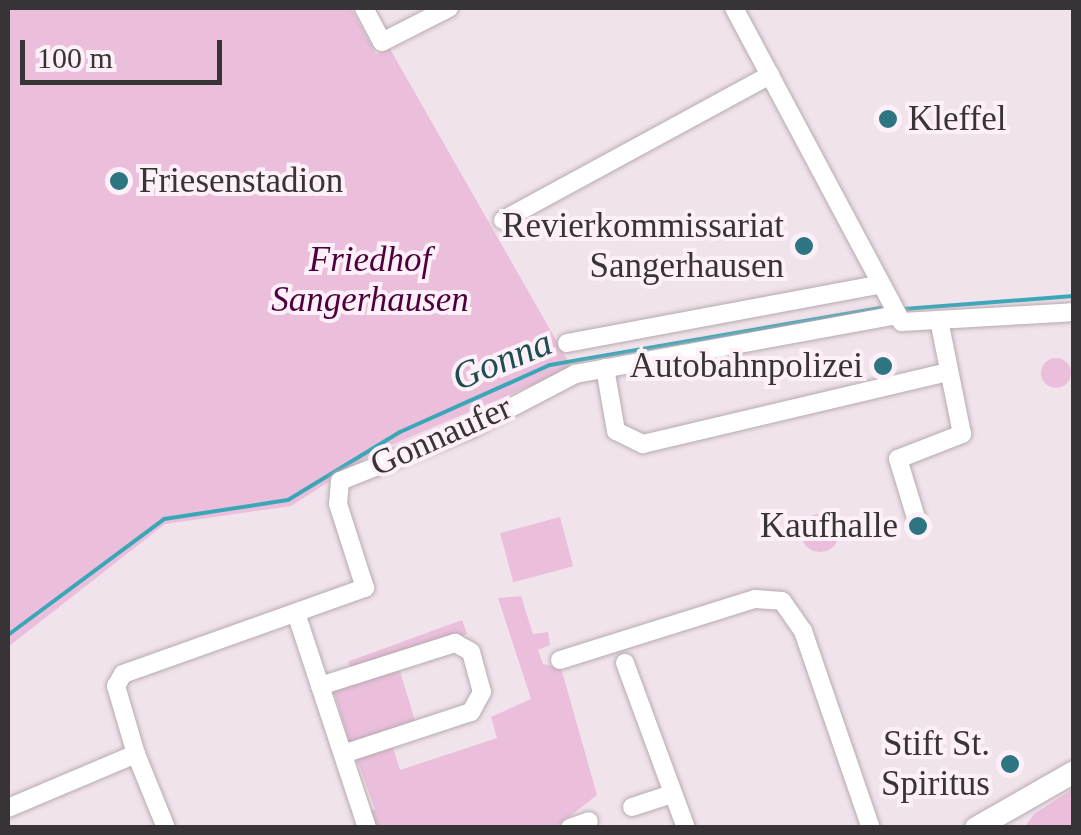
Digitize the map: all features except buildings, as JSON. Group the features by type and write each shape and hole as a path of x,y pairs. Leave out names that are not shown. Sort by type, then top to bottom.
{"main road":[{"path":"992,824 1074,772"}],"street":[{"path":"364,8 382,42 449,8"},
{"path":"734,8 890,302 911,326 1074,312"},
{"path":"502,220 770,75"},
{"path":"567,343 890,302"},
{"path":"890,302 606,368 616,431 643,444 944,373"},
{"path":"917,521 898,459 961,437 944,373 940,325"},
{"name":"Gonnaufer","path":"166,828 136,754 116,686 123,674 365,588 338,504 340,481 470,430 570,375 606,368"},
{"path":"560,660 755,599 782,601 804,631 870,828"},
{"path":"296,613 366,828"},
{"path":"320,686 455,643 470,652 482,692 471,712 342,754"},
{"path":"625,663 670,795 686,828"},
{"path":"8,808 136,754"},
{"path":"632,807 670,795"},
{"path":"570,828 590,821"}],"green space":[{"name":"Friedhof Sangerhausen","path":"8,8 351,8 376,54 390,49 572,368 377,451 291,506 165,524 8,647"},
{"path":"1056,358 1067,362 1071,373 1067,384 1056,388 1045,384 1041,373 1045,362"},
{"path":"820,514 833,520 839,533 833,546 820,552 807,546 801,533 807,520"},
{"path":"560,517 573,566 513,582 500,533"},
{"path":"521,596 533,634 548,632 550,645 538,650 543,664 561,668 597,795 556,827 371,827 366,813 375,809 356,757 391,742 400,770 497,738 491,717 531,699 498,598"},
{"path":"462,620 467,634 353,675 348,661"},
{"path":"398,665 416,725 350,745 332,685"},
{"path":"1073,789 1073,827 1025,827 1034,814"}],"waterway":[{"name":"Gonna","path":"904,309 1074,296"},
{"name":"Gonna","path":"8,635 164,519 288,500 400,432 550,365 885,307"}],"place":[{"name":"Kleffel","path":"888,119"},
{"name":"Friesenstadion","path":"119,181"},
{"name":"Revierkommissariat Sangerhausen","path":"804,246"},
{"name":"Autobahnpolizei","path":"883,366"},
{"name":"Kaufhalle","path":"918,526"},
{"name":"Stift St. Spiritus","path":"1010,764"}]}
